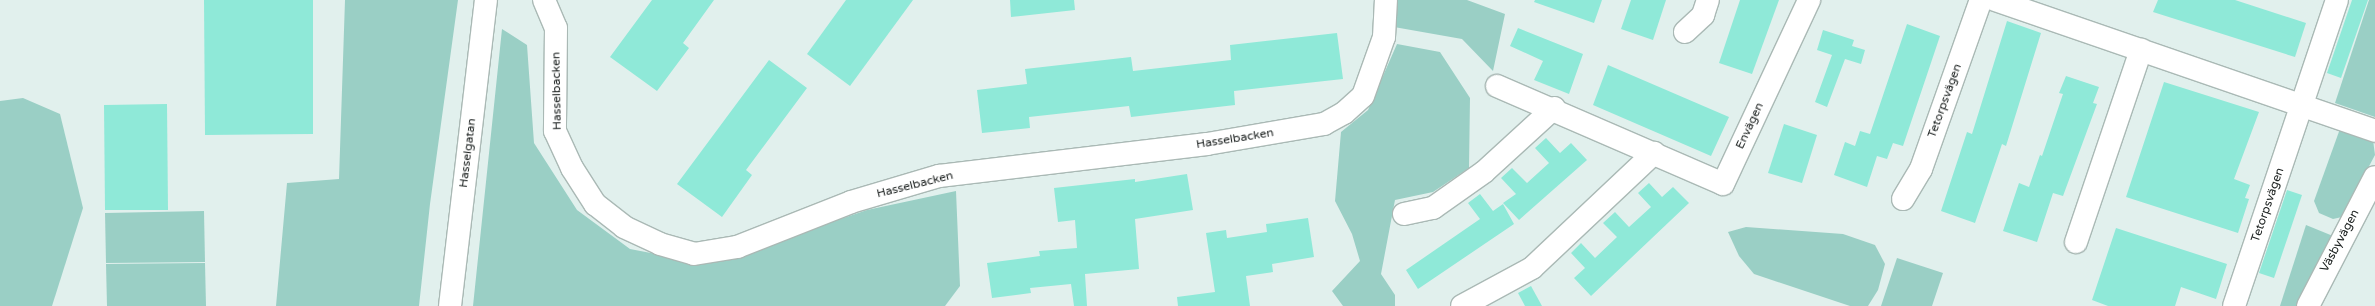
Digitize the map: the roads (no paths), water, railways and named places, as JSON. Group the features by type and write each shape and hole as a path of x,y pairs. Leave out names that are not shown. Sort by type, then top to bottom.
{"street":[{"name":"Hasselgatan","path":"450,306 486,0"},
{"name":"Hasselbacken","path":"544,0 556,28 555,131 572,168 595,204 624,227 660,244 694,254 737,247 851,202 939,176 1207,144 1324,124 1344,113 1363,96 1384,36 1386,0"},
{"path":"1685,32 1703,15 1708,0"},
{"name":"Envägen","path":"1497,86 1554,108 1723,184 1809,0"},
{"name":"Tetorpsvägen","path":"1903,199 1921,169 1981,0"},
{"path":"1995,0 2375,131"},
{"name":"Tetorpsvägen","path":"2234,306 2337,0"},
{"path":"2076,242 2141,50"},
{"path":"1404,214 1433,208 1484,172 1554,108"},
{"path":"1462,306 1532,268 1654,153"},
{"name":"Väsbyvägen","path":"2308,306 2375,177"}]}
